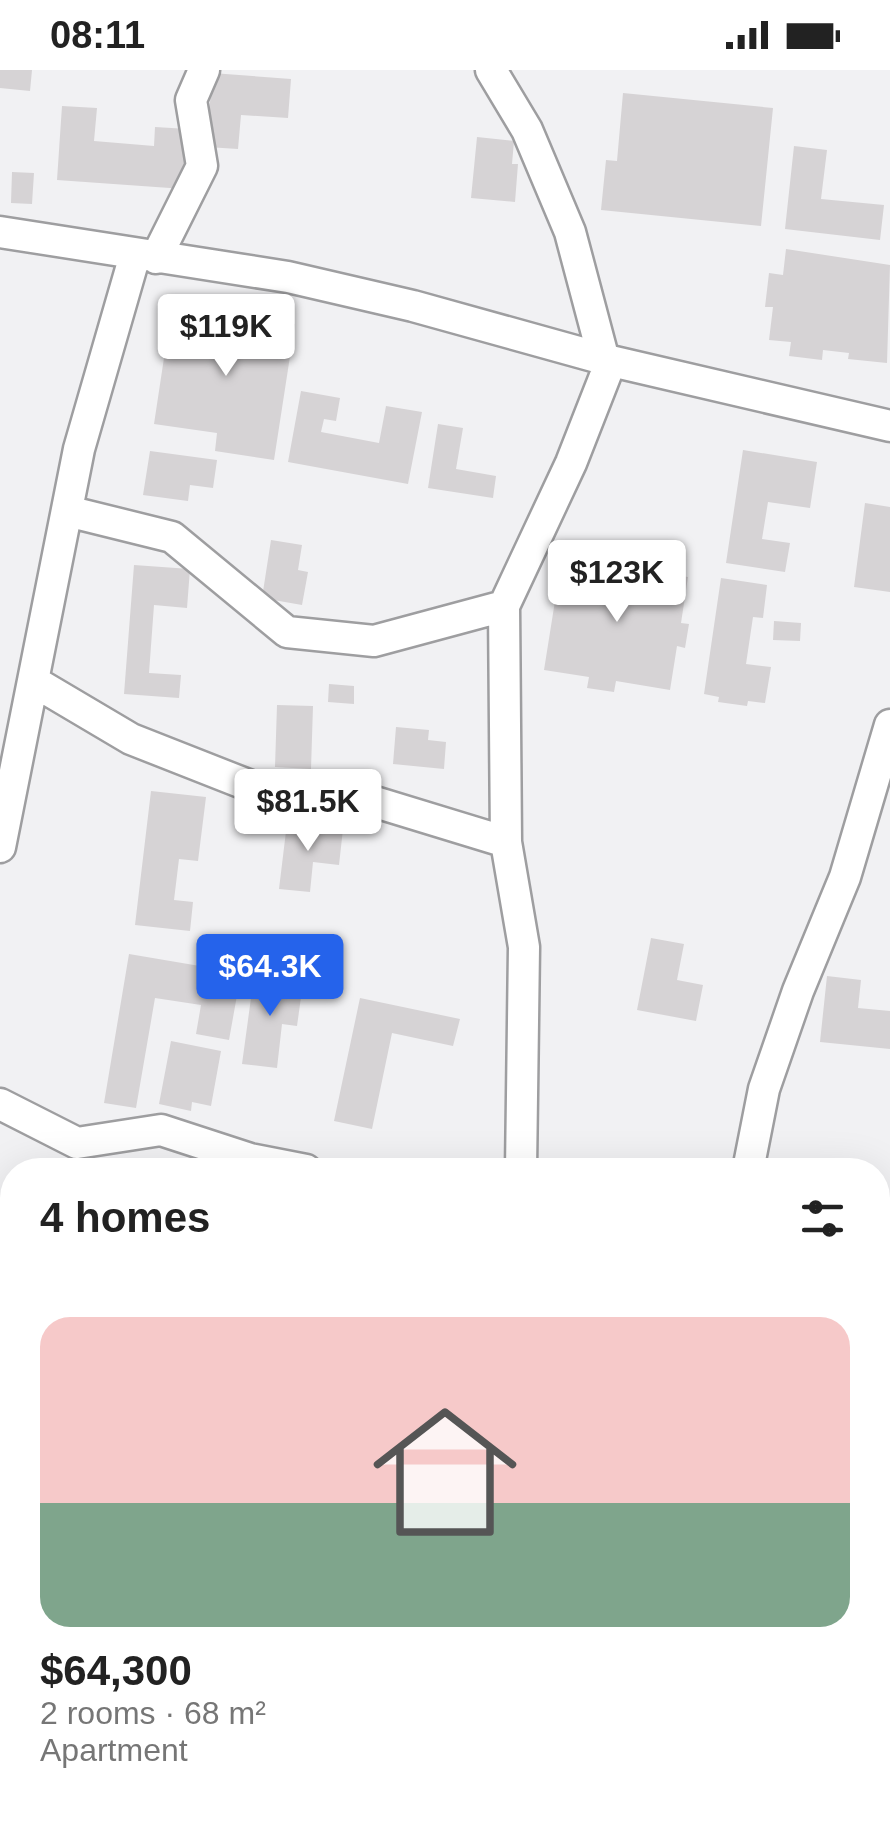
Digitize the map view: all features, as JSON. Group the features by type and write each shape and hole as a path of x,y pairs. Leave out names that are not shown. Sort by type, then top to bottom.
{"street":[{"path":"0,847 79,449 145,256 202,166 191,100 204,70"},
{"path":"492,70 527,130 570,232 608,360 571,463 504,606 506,842 524,947 521,1158"},
{"path":"0,232 288,276 608,360 890,426"},
{"path":"67,512 172,537 287,632 374,641 504,606"},
{"path":"33,681 130,739 254,786 375,802 506,842"},
{"path":"750,1158 764,1088 844,876 890,726"},
{"path":"0,1104 77,1143 161,1130 247,1158"}],"building":[{"path":"0,70 32,70 30,91 0,88"},
{"path":"212,73 291,79 288,118 241,115 238,149 207,147"},
{"path":"623,93 773,108 761,226 601,210 606,160 617,161"},
{"path":"62,106 97,108 94,141 154,146 155,127 188,129 184,189 57,180"},
{"path":"477,137 514,141 512,164 518,164 515,202 471,198"},
{"path":"794,146 827,150 821,199 884,205 880,240 785,229"},
{"path":"12,172 34,173 32,204 11,203"},
{"path":"786,249 890,265 887,363 848,359 849,353 823,350 822,360 789,356 791,342 769,340 773,307 765,307 769,273 783,275"},
{"path":"172,305 295,324 274,460 215,451 217,433 154,424"},
{"path":"301,391 340,398 336,421 324,419 321,432 379,443 386,406 422,412 408,484 288,462"},
{"path":"438,424 463,428 456,469 496,476 493,498 428,488"},
{"path":"743,450 817,462 810,508 768,502 762,539 790,543 785,572 726,563"},
{"path":"150,451 217,460 213,488 190,485 188,501 143,495"},
{"path":"865,503 890,507 890,592 854,587"},
{"path":"271,540 302,545 298,570 308,572 302,605 262,598"},
{"path":"562,557 688,577 681,623 689,624 685,648 677,646 670,690 616,681 614,692 587,688 589,677 544,670"},
{"path":"134,565 190,569 187,608 154,605 149,673 181,675 179,698 124,694"},
{"path":"721,578 767,585 763,618 753,617 746,664 771,667 765,703 748,701 747,706 718,702 719,697 704,694"},
{"path":"774,621 801,623 800,641 773,640"},
{"path":"329,684 354,686 354,704 328,702"},
{"path":"277,705 313,706 311,769 275,767"},
{"path":"396,727 429,730 428,740 446,742 444,769 393,764"},
{"path":"151,791 206,797 198,861 179,859 174,900 193,902 190,931 135,925"},
{"path":"287,823 343,829 339,865 313,862 310,892 279,889"},
{"path":"651,938 684,944 677,980 703,985 696,1021 637,1010"},
{"path":"129,954 241,973 229,1040 196,1034 201,1005 155,998 136,1108 104,1103"},
{"path":"254,976 303,983 297,1026 282,1024 277,1068 242,1064"},
{"path":"827,976 861,980 858,1008 890,1011 890,1049 820,1042"},
{"path":"360,998 460,1019 453,1046 392,1033 372,1129 334,1121"},
{"path":"171,1041 221,1051 211,1106 192,1102 191,1111 159,1104"}]}
